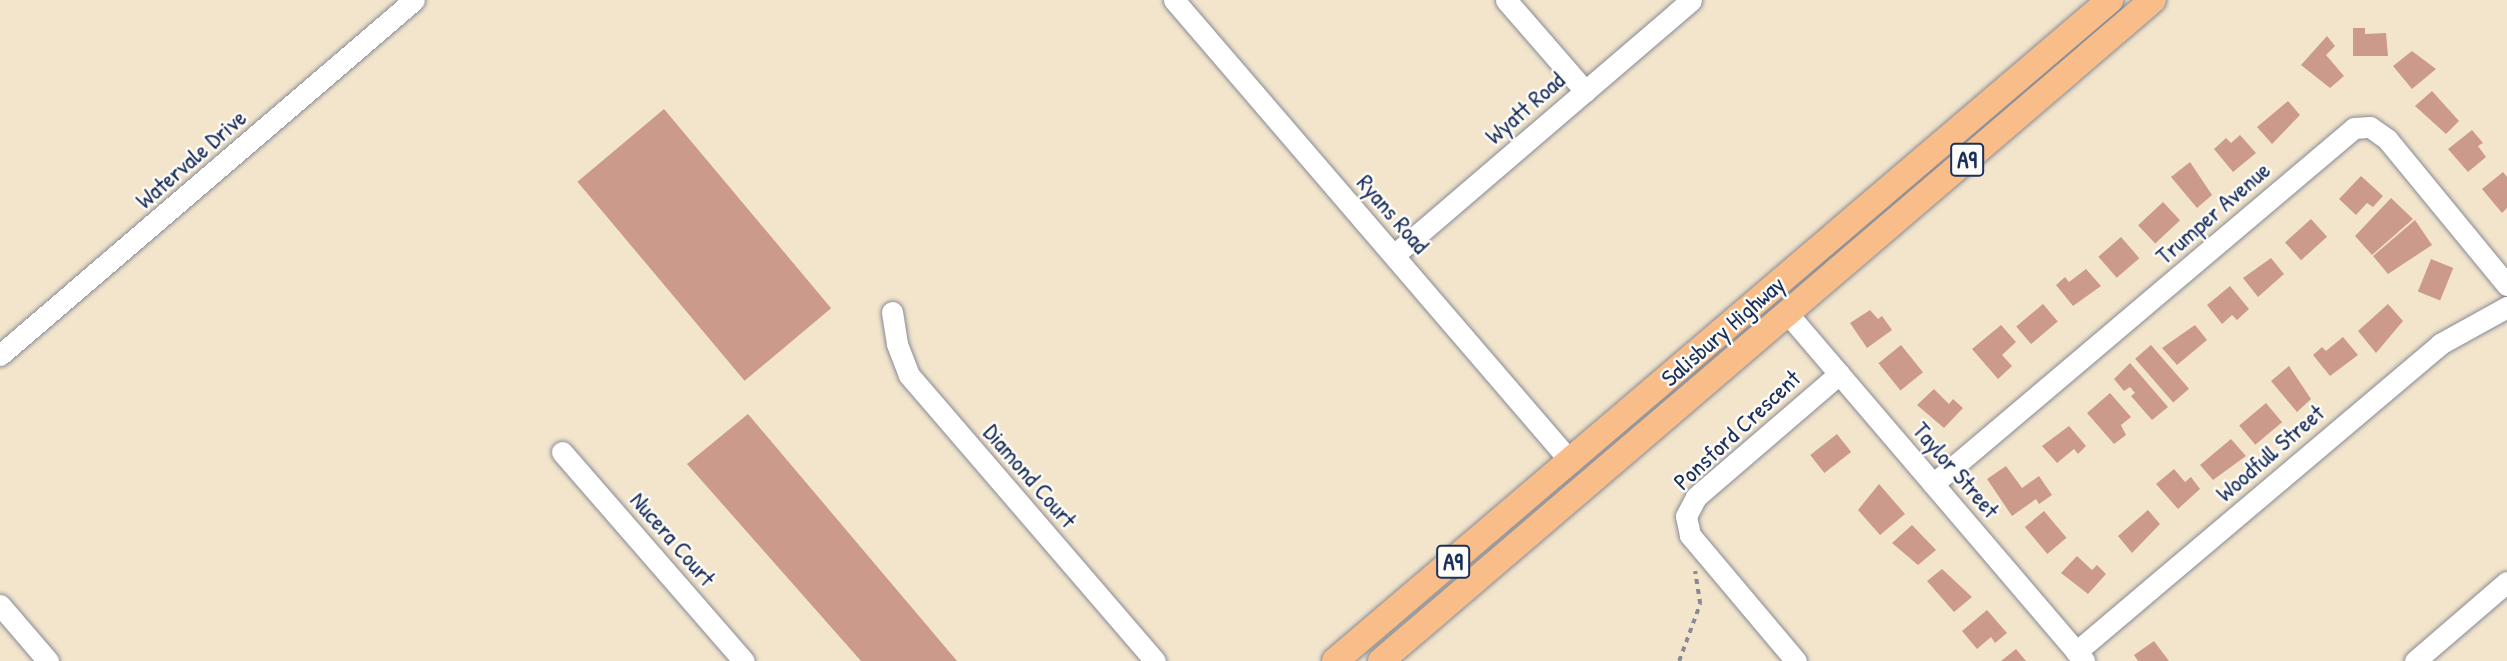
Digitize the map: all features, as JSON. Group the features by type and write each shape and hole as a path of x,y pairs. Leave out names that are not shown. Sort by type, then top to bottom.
{"main road":[{"name":"Salisbury Highway","path":"1335,661 2110,0"},
{"name":"Salisbury Highway","path":"1381,661 1788,314 2125,9 2153,0"},
{"path":"1768,293 1788,314"},
{"path":"1571,462 1589,485"}],"street":[{"name":"Watervale Drive","path":"0,355 414,0"},
{"name":"Ryans Road","path":"1174,0 1571,462"},
{"path":"1506,0 1585,92"},
{"name":"Wyatt Road","path":"1394,255 1691,0"},
{"name":"Trumper Avenue","path":"1933,484 2354,128 2370,127 2387,139 2507,285"},
{"name":"Woodfull Street","path":"2080,656 2440,344 2507,307"},
{"name":"Diamond Court","path":"892,312 897,344 909,375 1155,661"},
{"name":"Taylor Street","path":"1788,314 2080,656"},
{"name":"Ponsford Crescent","path":"1796,661 1687,527 1689,505 1839,374"},
{"name":"Nucera Court","path":"562,452 744,661"},
{"path":"2415,661 2507,582"},
{"path":"0,605 48,661"}],"path":[{"path":"1679,661 1700,604 1694,572 1709,557"}],"building":[{"path":"2353,28 2365,28 2365,34 2386,33 2388,56 2353,56"},
{"path":"2327,36 2335,46 2326,55 2344,76 2330,88 2301,65"},
{"path":"2412,51 2436,69 2412,89 2393,66"},
{"path":"2432,91 2459,121 2446,134 2415,106"},
{"path":"2288,101 2300,115 2272,144 2257,127"},
{"path":"664,109 831,308 745,381 577,182"},
{"path":"2472,130 2483,143 2478,146 2486,157 2468,172 2448,149"},
{"path":"2240,135 2256,153 2233,172 2214,149 2226,138 2231,143"},
{"path":"2190,162 2212,195 2197,208 2171,177"},
{"path":"2503,172 2507,177 2507,208 2502,213 2482,189"},
{"path":"2361,176 2383,196 2373,207 2367,203 2356,215 2339,199"},
{"path":"2391,198 2413,219 2372,255 2355,236"},
{"path":"2163,202 2180,220 2155,243 2138,225"},
{"path":"2311,219 2327,237 2301,260 2285,242"},
{"path":"2415,220 2432,245 2388,274 2373,256"},
{"path":"2121,237 2139,258 2117,278 2098,257"},
{"path":"2271,258 2284,274 2258,297 2243,278"},
{"path":"2431,259 2453,268 2440,300 2418,291"},
{"path":"2086,269 2101,286 2073,306 2056,285 2065,277 2069,282"},
{"path":"2230,286 2249,309 2237,320 2232,315 2222,324 2207,305"},
{"path":"2043,304 2058,322 2031,344 2016,326"},
{"path":"2388,304 2403,321 2376,353 2358,331"},
{"path":"1870,310 1878,319 1882,316 1892,330 1867,348 1850,323"},
{"path":"2001,325 2016,342 2002,355 2012,366 1998,379 1972,349"},
{"path":"2195,325 2207,340 2177,365 2162,348"},
{"path":"2343,337 2358,355 2330,376 2313,355 2322,347 2326,351"},
{"path":"1901,345 1923,372 1900,390 1878,363"},
{"path":"2151,345 2189,389 2173,403 2135,359"},
{"path":"2130,363 2168,407 2152,420 2131,396 2135,393 2130,387 2124,391 2114,379"},
{"path":"2289,366 2311,399 2297,412 2271,381"},
{"path":"1934,389 1949,404 1953,399 1963,408 1944,428 1917,405"},
{"path":"2110,393 2131,417 2121,425 2126,435 2114,444 2087,413"},
{"path":"2266,403 2282,422 2255,445 2239,425"},
{"path":"748,414 957,661 861,661 687,464"},
{"path":"2069,426 2086,446 2078,454 2074,449 2057,463 2042,446"},
{"path":"1837,434 1851,452 1824,473 1810,455"},
{"path":"2231,439 2246,456 2213,480 2200,465"},
{"path":"2006,466 2022,488 2039,476 2052,495 2039,504 2036,499 2012,516 1987,479"},
{"path":"2174,469 2185,482 2191,477 2200,489 2178,509 2156,484"},
{"path":"1879,484 1905,514 1880,535 1858,510"},
{"path":"2148,510 2160,524 2132,553 2118,536"},
{"path":"2044,511 2066,538 2047,554 2025,527"},
{"path":"1912,525 1936,550 1918,565 1892,543"},
{"path":"2077,556 2092,570 2097,565 2106,574 2088,594 2061,573"},
{"path":"1942,569 1972,597 1954,612 1927,581"},
{"path":"1987,610 2007,633 1995,643 1991,637 1977,649 1962,631"},
{"path":"2154,641 2169,661 2138,661 2134,655"},
{"path":"2016,649 2026,661 2001,661"}]}
